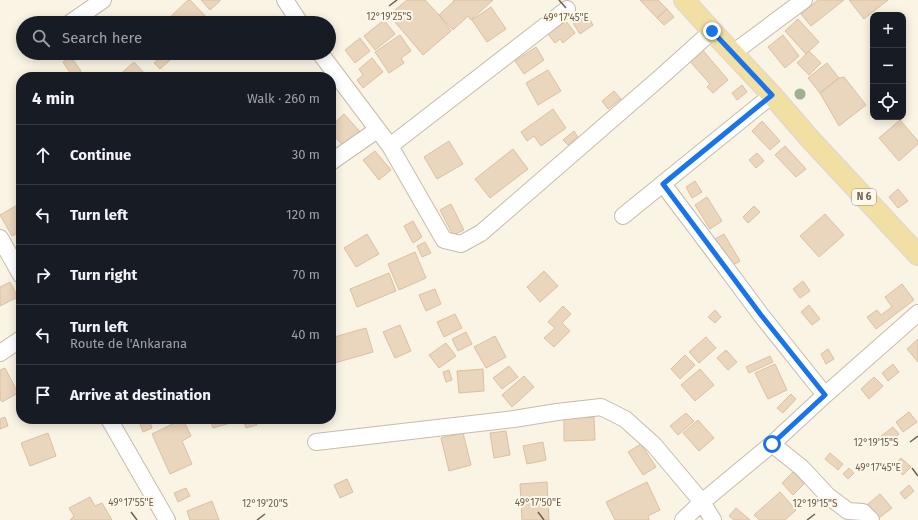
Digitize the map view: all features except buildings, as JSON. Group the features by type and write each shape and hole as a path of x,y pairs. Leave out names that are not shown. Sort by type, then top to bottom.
{"main road":[{"name":"N 6","path":"684,0 772,95 810,140 917,252"}],"street":[{"path":"80,16 103,0"},
{"path":"285,0 295,16"},
{"path":"733,53 804,0"},
{"path":"390,146 567,9"},
{"path":"336,75 390,146 444,240 461,244 480,233 712,31"},
{"path":"325,60 334,72"},
{"path":"623,216 772,95"},
{"path":"336,159 377,130"},
{"path":"663,184 761,315 825,395"},
{"path":"0,238 16,266"},
{"path":"683,520 702,502 772,444 918,313"},
{"path":"0,353 16,342"},
{"path":"316,442 514,419 601,407 626,419 654,445 702,502 713,520"},
{"path":"112,424 167,520"},
{"path":"772,444 802,468 828,496 848,511 862,512 872,520"}],"route":[{"path":"712,31 772,95 663,184 761,315 825,395 772,444"}]}
